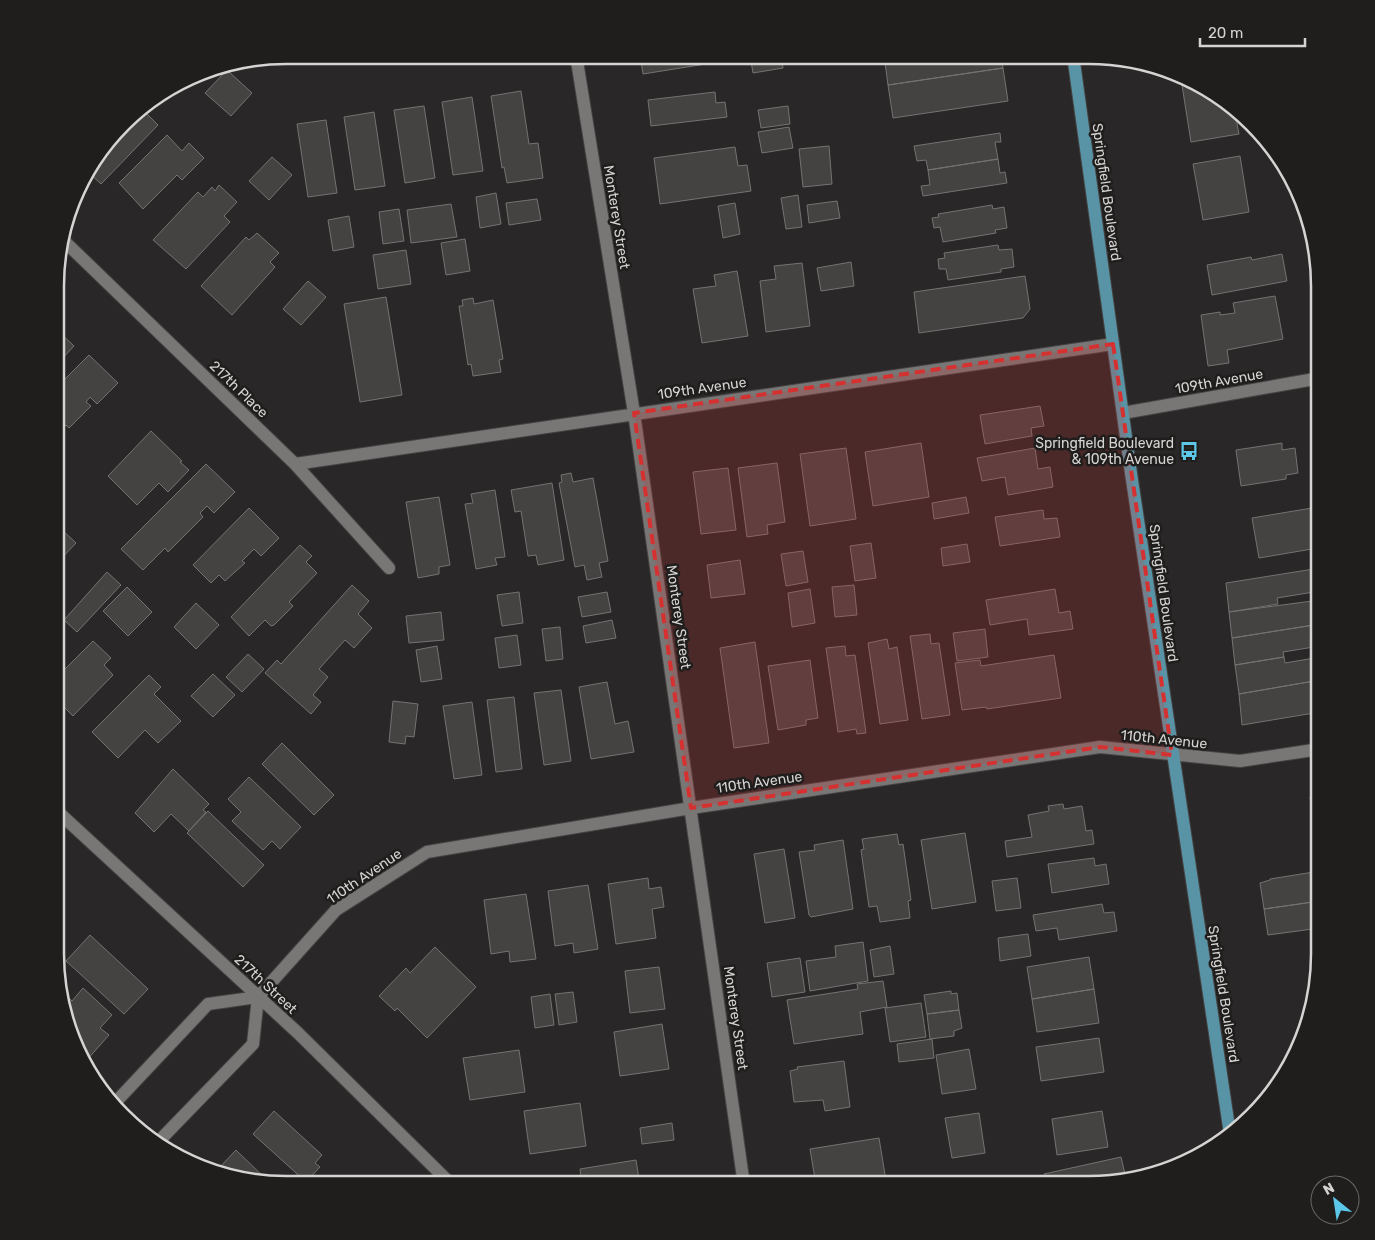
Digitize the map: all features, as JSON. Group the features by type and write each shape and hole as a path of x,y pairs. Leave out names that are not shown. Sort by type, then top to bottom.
{"main road":[{"name":"Springfield Boulevard","path":"1075,64 1172,755 1229,1126"}],"street":[{"name":"Monterey Street","path":"577,64 634,413 743,1176"},
{"name":"217th Place","path":"68,245 295,464 388,568"},
{"name":"109th Avenue","path":"295,464 1113,344"},
{"name":"109th Avenue","path":"1123,413 1311,380"},
{"name":"110th Avenue","path":"258,997 336,910 427,852 691,808 1100,747 1240,762 1311,750"},
{"name":"217th Street","path":"64,817 258,997 443,1176"},
{"path":"118,1099 208,1004 258,997 253,1044 162,1138"}],"highlighted area":[{"path":"1113,344 1172,755 1100,747 691,808 634,413"}],"building":[{"path":"641,64 706,64 643,74"},
{"path":"752,64 782,64 783,68 753,73"},
{"path":"885,64 1002,64 1003,68 888,85"},
{"path":"1003,68 1008,101 893,118 888,85"},
{"path":"228,71 252,93 231,116 205,93 225,73"},
{"path":"1182,85 1212,101 1235,119 1239,134 1191,142"},
{"path":"521,91 529,144 538,143 543,178 507,183 504,167 502,168 491,96"},
{"path":"715,92 716,103 725,102 727,117 651,126 648,100"},
{"path":"472,97 483,171 453,175 442,102"},
{"path":"424,106 435,178 405,183 394,110"},
{"path":"788,106 790,124 761,128 758,110"},
{"path":"374,112 385,186 355,190 344,117"},
{"path":"147,114 158,125 101,184 93,177 101,163 129,129"},
{"path":"326,120 337,193 308,197 297,124"},
{"path":"789,127 793,148 762,153 758,132"},
{"path":"1000,133 1001,142 995,142 998,159 928,170 926,160 917,161 914,146"},
{"path":"167,135 182,151 189,143 204,158 182,180 177,175 143,209 119,183"},
{"path":"829,146 832,184 803,187 799,149"},
{"path":"735,147 738,166 747,165 751,191 660,204 654,158"},
{"path":"1240,156 1249,212 1203,220 1193,164"},
{"path":"272,157 292,175 269,200 249,181"},
{"path":"998,159 1000,173 1005,172 1007,183 923,196 921,186 930,185 928,170"},
{"path":"219,185 237,202 224,216 230,222 186,269 153,240 198,192 203,197 212,187 215,191"},
{"path":"496,193 501,224 480,228 476,197"},
{"path":"798,195 802,227 786,229 781,198"},
{"path":"537,199 541,220 509,225 506,203"},
{"path":"837,201 840,218 809,223 807,205"},
{"path":"735,203 740,234 723,238 718,206"},
{"path":"451,204 457,237 411,243 407,210"},
{"path":"992,205 993,209 1004,207 1007,228 995,230 996,233 943,242 940,227 934,228 932,218 939,217 938,214"},
{"path":"399,209 404,241 383,244 379,212"},
{"path":"349,216 354,247 333,251 328,220"},
{"path":"257,233 279,253 270,262 275,267 232,315 201,286 246,237 249,240"},
{"path":"465,239 470,271 446,275 441,243"},
{"path":"998,245 999,250 1012,249 1014,267 1001,269 1001,272 948,280 946,269 939,269 938,259 945,258 944,253"},
{"path":"406,250 411,284 378,289 373,255"},
{"path":"1282,254 1287,281 1212,295 1207,265 1251,257 1252,260"},
{"path":"851,262 854,286 821,291 817,268"},
{"path":"802,263 810,326 766,332 760,281 776,279 774,266"},
{"path":"737,271 748,336 702,343 693,289 716,286 714,275"},
{"path":"1025,276 1030,309 1023,318 919,333 914,292"},
{"path":"308,281 326,297 301,325 283,309"},
{"path":"1275,296 1283,339 1227,350 1229,363 1208,366 1201,315 1220,312 1220,315 1235,313 1233,303"},
{"path":"386,297 402,395 360,402 344,304"},
{"path":"473,298 474,304 493,300 503,359 499,360 501,372 473,376 471,364 468,365 459,306 463,306 462,300"},
{"path":"64,337 74,346 64,357"},
{"path":"89,355 118,383 97,404 90,397 86,402 91,406 69,428 66,425 64,427 64,380"},
{"path":"1040,406 1044,426 1031,428 1032,436 985,444 980,415"},
{"path":"151,431 189,470 168,492 159,483 137,505 108,476"},
{"path":"921,443 929,497 873,506 865,452"},
{"path":"1282,443 1282,450 1295,448 1298,473 1286,475 1286,479 1241,486 1236,450"},
{"path":"846,448 856,519 810,526 800,454"},
{"path":"1035,448 1038,469 1050,467 1053,487 1008,495 1005,477 982,481 977,458"},
{"path":"777,463 785,522 767,525 768,534 747,537 738,468"},
{"path":"206,464 235,492 214,513 207,506 200,513 203,517 168,552 165,548 143,570 121,549"},
{"path":"728,468 736,530 701,534 693,472"},
{"path":"571,473 573,482 593,478 608,561 599,563 602,577 587,580 584,565 575,567 559,483 562,482 561,475"},
{"path":"552,483 564,560 538,565 536,555 528,556 521,511 515,512 511,490"},
{"path":"495,490 505,557 495,558 497,565 476,569 465,504 473,503 471,494"},
{"path":"439,497 450,565 439,567 439,574 418,578 406,502"},
{"path":"966,497 969,513 934,519 932,503"},
{"path":"249,508 279,538 261,556 254,549 242,561 245,563 225,581 219,575 211,583 193,565"},
{"path":"1311,508 1311,549 1259,558 1252,518"},
{"path":"1043,510 1044,519 1057,518 1060,537 1000,546 995,517"},
{"path":"64,532 76,543 64,556"},
{"path":"871,543 876,578 855,581 850,546"},
{"path":"967,544 970,562 943,566 941,548"},
{"path":"300,545 312,556 306,562 317,573 289,602 293,606 274,625 271,626 265,620 249,636 231,617"},
{"path":"803,551 808,582 786,586 781,554"},
{"path":"740,560 745,594 711,598 707,565"},
{"path":"1311,569 1311,592 1277,598 1278,604 1229,612 1226,583"},
{"path":"107,572 121,585 77,632 64,620"},
{"path":"352,585 369,601 358,614 372,628 354,648 345,640 319,669 328,677 313,695 321,702 311,714 265,673 277,660 281,664"},
{"path":"854,585 857,615 835,617 832,587"},
{"path":"127,587 152,612 128,636 103,611"},
{"path":"810,589 815,623 792,627 788,593"},
{"path":"1055,589 1059,613 1070,611 1073,629 1029,635 1027,619 990,625 986,600"},
{"path":"519,592 523,623 502,626 497,595"},
{"path":"607,592 611,612 582,617 578,597"},
{"path":"1311,601 1311,625 1232,638 1229,612"},
{"path":"196,603 219,625 196,649 174,627"},
{"path":"441,612 444,640 409,643 406,616"},
{"path":"612,620 616,638 586,643 583,626"},
{"path":"1311,625 1311,647 1283,652 1284,657 1235,665 1232,638"},
{"path":"560,627 563,659 546,661 542,629"},
{"path":"985,629 988,657 957,661 953,633"},
{"path":"930,634 931,644 939,643 950,715 922,719 910,636"},
{"path":"517,635 521,665 499,668 495,638"},
{"path":"887,639 889,649 897,647 908,720 880,724 868,643"},
{"path":"93,641 111,658 104,665 113,675 73,716 64,707 64,670"},
{"path":"755,642 769,743 734,748 720,648"},
{"path":"437,646 442,679 421,682 416,650"},
{"path":"845,646 846,656 855,655 866,733 857,734 856,729 838,732 826,648"},
{"path":"248,654 264,669 242,692 226,677"},
{"path":"1054,655 1061,698 987,709 986,707 962,710 955,663 980,660 981,666"},
{"path":"1284,657 1285,663 1311,659 1311,682 1239,694 1235,665"},
{"path":"810,660 818,718 806,720 806,725 778,730 768,666"},
{"path":"213,674 235,695 213,717 191,696"},
{"path":"149,675 161,687 154,694 181,721 158,743 145,730 118,758 92,732"},
{"path":"607,682 615,724 628,721 634,752 591,759 579,687"},
{"path":"1311,682 1311,714 1242,725 1239,694"},
{"path":"561,690 571,761 544,765 534,693"},
{"path":"514,697 522,769 496,772 487,700"},
{"path":"393,701 418,704 414,737 406,736 405,744 389,742"},
{"path":"472,702 482,775 454,779 443,706"},
{"path":"282,743 334,795 314,815 262,764"},
{"path":"173,769 209,804 203,810 206,812 189,831 171,814 154,832 135,813"},
{"path":"249,777 301,827 280,849 272,841 263,850 232,821 241,812 228,799"},
{"path":"1063,804 1064,809 1082,806 1086,831 1092,830 1094,844 1007,857 1005,841 1032,837 1028,815 1049,811 1048,806"},
{"path":"208,811 264,865 243,887 187,833"},
{"path":"965,833 976,902 932,909 921,840"},
{"path":"897,834 899,845 903,844 911,900 908,901 910,918 880,922 877,906 869,907 861,850 864,849 862,839"},
{"path":"843,840 853,909 811,917 809,915 799,852 815,850 814,845"},
{"path":"784,849 795,918 765,923 754,854"},
{"path":"1094,858 1095,866 1106,864 1109,884 1052,893 1048,864"},
{"path":"1311,872 1311,902 1264,909 1260,883 1270,879"},
{"path":"648,878 649,889 661,887 664,907 652,909 656,938 616,944 608,884"},
{"path":"1017,878 1021,908 996,911 992,881"},
{"path":"588,885 598,949 574,953 573,943 555,946 548,891"},
{"path":"526,894 536,959 510,962 509,951 491,954 484,900"},
{"path":"1311,902 1311,929 1268,935 1264,909"},
{"path":"1102,904 1104,913 1114,912 1117,931 1059,940 1057,928 1036,931 1033,915"},
{"path":"1028,934 1031,956 1000,961 998,938"},
{"path":"90,935 148,989 124,1014 66,961"},
{"path":"863,942 868,981 810,991 806,961 836,957 835,946"},
{"path":"890,946 894,974 874,977 870,950"},
{"path":"435,947 476,987 427,1038 397,1008 395,1011 379,996 406,968 410,973"},
{"path":"1089,957 1094,989 1032,999 1027,967"},
{"path":"800,958 805,992 772,997 767,963"},
{"path":"659,967 665,1009 630,1013 625,971"},
{"path":"883,981 887,1007 860,1012 863,1034 794,1044 787,1000 858,989 857,984"},
{"path":"83,988 112,1015 100,1028 109,1035 90,1057 81,1039 68,997 72,1001"},
{"path":"1094,989 1099,1023 1037,1032 1032,999"},
{"path":"951,991 951,994 957,993 959,1010 927,1014 924,995"},
{"path":"573,992 577,1022 559,1025 555,994"},
{"path":"550,994 554,1025 535,1028 531,997"},
{"path":"921,1003 926,1037 890,1042 885,1008"},
{"path":"959,1010 962,1028 954,1031 954,1036 930,1039 927,1014"},
{"path":"662,1024 669,1069 620,1076 614,1032"},
{"path":"1099,1038 1104,1072 1041,1081 1036,1047"},
{"path":"932,1039 934,1058 899,1062 897,1044"},
{"path":"969,1049 976,1089 942,1094 936,1055"},
{"path":"519,1050 525,1092 470,1100 463,1058"},
{"path":"844,1061 850,1107 825,1111 823,1100 794,1102 790,1071 798,1069 797,1067"},
{"path":"580,1103 586,1146 530,1154 524,1111"},
{"path":"274,1111 322,1155 315,1163 320,1167 312,1176 299,1176 253,1134"},
{"path":"1102,1111 1108,1147 1057,1155 1052,1119"},
{"path":"979,1113 985,1153 952,1158 945,1118"},
{"path":"672,1123 674,1140 642,1144 640,1128"},
{"path":"879,1138 885,1176 814,1176 810,1149"},
{"path":"236,1150 261,1175 243,1172 221,1166"},
{"path":"1121,1157 1125,1173 1103,1176 1045,1176 1044,1174"},
{"path":"636,1160 639,1176 581,1176 580,1169"}],"place":[{"name":"Springfield Boulevard & 109th Avenue","path":"1189,451"}]}
